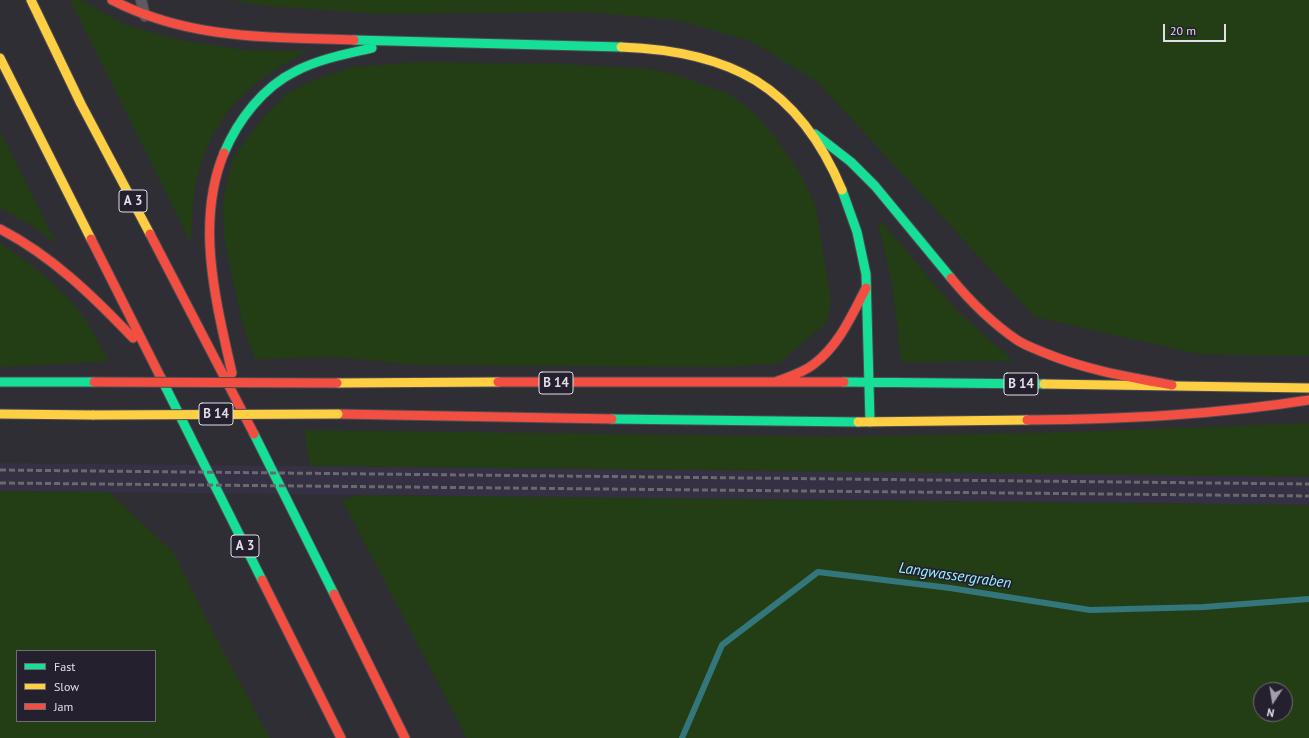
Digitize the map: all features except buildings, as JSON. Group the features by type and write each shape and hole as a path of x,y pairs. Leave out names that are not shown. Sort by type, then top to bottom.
{"main road":[{"name":"A 3","path":"31,0 81,104 238,401 405,738"},
{"path":"112,0 125,8 145,16 210,31 396,42 655,48 682,52 729,66 756,79 780,97 795,112 806,127 828,161 842,190 854,222 863,256 867,287 870,422"},
{"path":"238,401 221,323 210,259 209,222 214,180 222,151 238,122 261,97 295,71 340,56 396,42"},
{"name":"A 3","path":"0,58 341,738"},
{"path":"806,127 853,163 883,194 960,291 986,317 1020,342 1062,361 1109,374 1172,385"},
{"path":"0,229 44,256 83,287 148,354"},
{"path":"775,382 814,364 828,351 847,323 867,287"},
{"name":"B 14","path":"0,382 775,382 1172,385 1309,388"},
{"name":"B 14","path":"0,414 338,414 870,422 1169,417 1224,413 1309,400"}],"lane":[{"path":"142,0 145,16"}],"shaded area":[{"path":"0,463 1309,476 1309,505 0,491"}],"green space":[{"path":"70,0 81,0 126,25 179,40 243,50 307,51 267,75 235,103 222,119 203,159 196,183 191,243"},
{"path":"231,0 1309,0 1309,356 1198,354 1035,317 817,82 753,42 677,20 584,12 380,14 267,6"},
{"path":"419,62 560,64 649,69 678,75 731,95 756,115 775,137 800,173 816,207 831,302 826,323 779,363 728,367 416,365 337,357 255,359 243,326 224,239 223,200 233,158 263,118 285,95 311,81 352,67"},
{"path":"0,131 57,244 31,225 0,208"},
{"path":"882,222 957,311 1014,361 901,362 892,283 878,224"},
{"path":"0,243 40,272 67,297 85,319 109,361 0,367"},
{"path":"1309,423 1309,477 310,466 304,430 835,437 1077,432"},
{"path":"0,491 109,492 174,553 217,640 270,738 0,738"},
{"path":"361,495 1309,505 1309,738 467,738 342,500"}],"waterway":[{"name":"Langwassergraben","path":"682,738 722,645 818,572 950,588 1090,610 1204,607 1309,599"}],"railway":[{"path":"0,470 1309,484"},
{"path":"0,483 1309,496"}],"traffic: fast":[{"path":"354,40 621,47"},
{"path":"224,153 244,117 262,95 284,78 314,63 372,48"},
{"path":"815,134 851,162 875,186 951,278"},
{"path":"842,190 857,232 866,274 870,422"},
{"path":"161,378 262,580"},
{"path":"0,382 94,382"},
{"path":"844,382 1044,384"},
{"path":"612,419 858,422"},
{"path":"254,434 334,594"}],"traffic: slow":[{"path":"31,0 81,104 150,234"},
{"path":"621,47 660,50 695,56 727,66 756,81 781,100 804,124 824,154 842,190"},
{"path":"0,58 91,239"},
{"path":"337,383 498,382"},
{"path":"1044,384 1309,388"},
{"path":"0,414 94,415"},
{"path":"94,415 338,414"},
{"path":"858,422 1027,420"}],"traffic: jam":[{"path":"112,0 141,13 171,23 230,34 261,37 354,40"},
{"path":"224,153 215,180 211,207 211,263 220,319 232,373"},
{"path":"0,229 54,264 87,292 133,338"},
{"path":"150,234 254,434"},
{"path":"91,239 161,378"},
{"path":"951,278 990,319 1024,344 1076,364 1124,376 1172,385"},
{"path":"775,382 805,370 814,364 831,348 850,319 866,288"},
{"path":"94,382 337,383"},
{"path":"498,382 844,382"},
{"path":"1027,420 1098,419 1204,413 1309,400"},
{"path":"338,414 612,419"},
{"path":"262,580 341,738"},
{"path":"334,594 405,738"}]}
